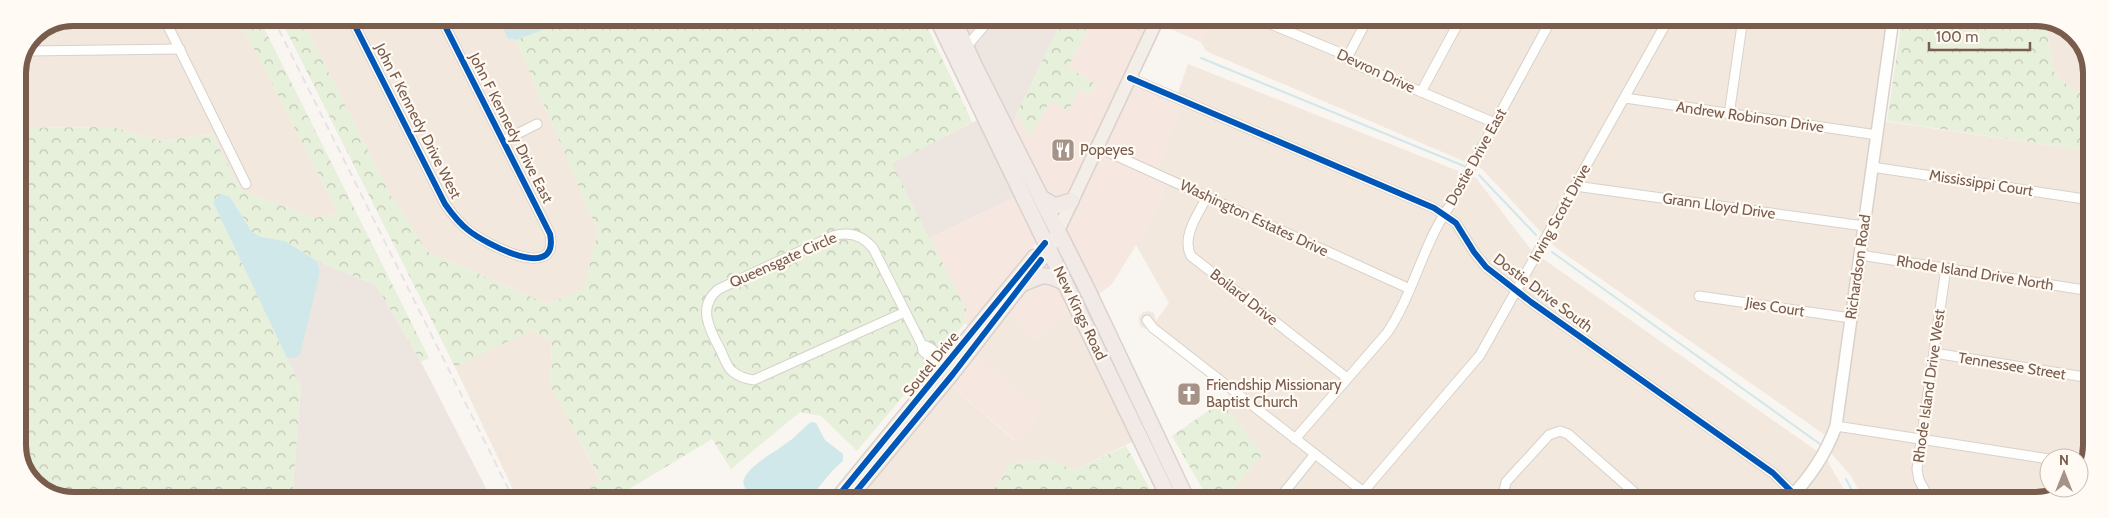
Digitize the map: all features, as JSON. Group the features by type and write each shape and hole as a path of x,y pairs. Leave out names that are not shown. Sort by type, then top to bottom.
{"highway":[{"name":"New Kings Road","path":"941,26 968,66 1043,199 1145,430 1167,492"},
{"name":"New Kings Road","path":"957,26 967,46 968,66 1065,284 1145,430 1182,492"},
{"path":"1043,199 1055,206 1071,201"},
{"path":"1022,284 1040,275 1048,275 1065,284"}],"main road":[{"name":"Soutel Drive","path":"855,492 947,368 1022,284 1058,230 1154,26"},
{"name":"Soutel Drive","path":"842,492 1047,246"}],"street":[{"path":"168,26 246,184"},
{"name":"John F Kennedy Drive West","path":"356,26 445,204 456,219 467,230 483,240 524,258 540,259 548,251"},
{"name":"John F Kennedy Drive East","path":"445,26 550,234 548,251"},
{"path":"967,46 984,26"},
{"name":"Devron Drive","path":"1278,26 1338,52 1355,64 1495,123"},
{"path":"1346,58 1364,26"},
{"path":"1421,92 1457,26"},
{"name":"Dostie Drive East","path":"1295,439 1387,333 1400,314 1437,224 1548,26"},
{"name":"Irving Scott Drive","path":"1363,492 1474,364 1666,26"},
{"path":"1729,115 1742,26"},
{"name":"Richardson Road","path":"1796,492 1812,475 1823,458 1836,426 1892,26"},
{"path":"32,51 180,49"},
{"name":"Dostie Drive South","path":"1130,78 1434,208 1444,214 1456,223 1486,267 1767,469 1787,492"},
{"name":"Andrew Robinson Drive","path":"1625,98 1729,115 1876,134"},
{"path":"503,141 537,124"},
{"name":"Washington Estates Drive","path":"1097,147 1410,289"},
{"name":"Mississippi Court","path":"1872,166 2083,199"},
{"name":"Grann Lloyd Drive","path":"1575,186 1864,226"},
{"name":"Boilard Drive","path":"1207,197 1187,240 1187,249 1191,256 1347,378"},
{"name":"Queensgate Circle","path":"905,312 754,380 738,376 730,370 706,321 706,312 711,297 719,289 833,236 849,234 861,236 873,248 922,345 923,351 937,363 947,368"},
{"name":"Rhode Island Drive North","path":"1860,255 2083,290"},
{"name":"Rhode Island Drive West","path":"1926,492 1917,474 1946,268"},
{"name":"Jies Court","path":"1699,296 1850,318"},
{"path":"1147,320 1153,328 1363,492"},
{"name":"Tennessee Street","path":"1934,353 2083,377"},
{"path":"1836,426 2039,457"},
{"path":"1505,492 1506,482 1548,435 1560,431 1568,434 1634,492"},
{"path":"1284,492 1314,454"}],"shaded area":[{"path":"73,26 242,26 339,214 314,218 241,190 212,134 161,141 112,127 26,128 27,64 34,47 47,34 64,27"},
{"path":"305,26 502,26 508,39 516,40 598,231 584,290 547,304 428,252 391,196"},
{"path":"972,26 1059,26 1011,126 965,32"},
{"path":"1090,26 1148,26 1069,192 1067,195 1051,203 1011,126 1017,113 1030,137 1050,101 1080,89 1089,95 1095,84 1068,67"},
{"path":"1163,26 1208,26 1201,42"},
{"path":"1208,26 1886,26 1833,414 1828,437 1555,247 1482,169 1206,51 1201,42"},
{"path":"2046,27 2065,36 2077,50 2083,70 2083,92 2073,91 2054,72"},
{"path":"1188,64 1476,178 1532,251 1821,454 1801,481 1789,492 1230,492 1263,454 1221,402 1232,394 1150,330 1141,327 1139,322 1139,317 1143,312 1148,311 1154,313 1156,321 1169,303 1136,245 1152,219 1167,183 1155,177 1181,104 1175,101"},
{"path":"1134,83 1181,104 1155,177 1167,183 1152,219 1112,284 1097,296 1066,228"},
{"path":"979,119 1017,196 929,238 891,164"},
{"path":"1882,121 2083,150 2083,448 2039,448 2039,492 2036,492 1860,492 1851,476 1830,452"},
{"path":"1017,196 1036,238 1036,243 969,327 965,323 966,309 929,238"},
{"path":"317,261 376,285 421,362 488,492 293,492 301,387 287,358 295,358 320,272"},
{"path":"1057,283 1072,309 1036,342 1006,313 1031,284"},
{"path":"1072,309 1134,441 1073,471 1055,460 1011,463 992,492 863,492 950,385 1016,442 974,354 1006,313"},
{"path":"532,329 552,341 550,385 601,481 585,492 514,492 455,367"},
{"path":"974,354 1044,412 1017,442 950,385"},
{"path":"1827,460 1845,492 1802,492"}],"green space":[{"path":"242,26 263,26 429,358 421,362 376,285 317,261 285,241 261,237 252,232 230,197 213,202 301,387 293,492 73,492 50,486 38,476 32,468 26,448 26,128 112,127 161,141 212,134 241,190 314,218 339,214"},
{"path":"284,26 305,26 391,196 428,252 547,304 584,289 598,231 516,40 553,26 860,26 899,29 906,26 927,26 972,122 892,164 966,309 965,323 857,451 821,416 800,412 731,469 712,439 624,492 585,492 601,480 550,385 552,341 532,330 455,367"},
{"path":"1059,26 1090,26 1068,67 1095,84 1089,95 1080,89 1068,111 1050,101 1030,138 1017,113"},
{"path":"1901,26 2046,27 2054,72 2073,91 2083,92 2083,150 1887,121"},
{"path":"1221,402 1263,454 1230,492 1204,492 1172,436"},
{"path":"1126,446 1150,492 992,492 1011,463 1055,460 1073,471"}],"water":[{"path":"502,26 553,26 516,40 508,39"},
{"path":"221,194 230,197 252,232 261,237 285,241 317,261 320,272 300,354 295,358 287,358 213,202"},
{"path":"811,422 816,423 825,440 843,454 843,461 815,492 748,492 743,481 751,469 791,440"}],"waterway":[{"path":"1132,26 1139,30"},
{"path":"1201,58 1464,166"},
{"path":"1479,175 1536,235"},
{"path":"1552,252 1820,444"},
{"path":"1846,479 1853,492"}],"railway":[{"path":"277,26 510,492"}],"cycle path":[{"path":"355,26 445,204 453,215 468,230 504,250 519,256 533,258 544,256 550,249 550,234 445,26"},
{"path":"1130,78 1434,208 1456,223 1486,267 1531,302 1773,473 1792,492"},
{"path":"842,492 1045,243"},
{"path":"856,492 953,374 1041,260"}],"place":[{"name":"Popeyes","path":"1063,150"},
{"name":"Friendship Missionary Baptist Church","path":"1189,394"}]}
